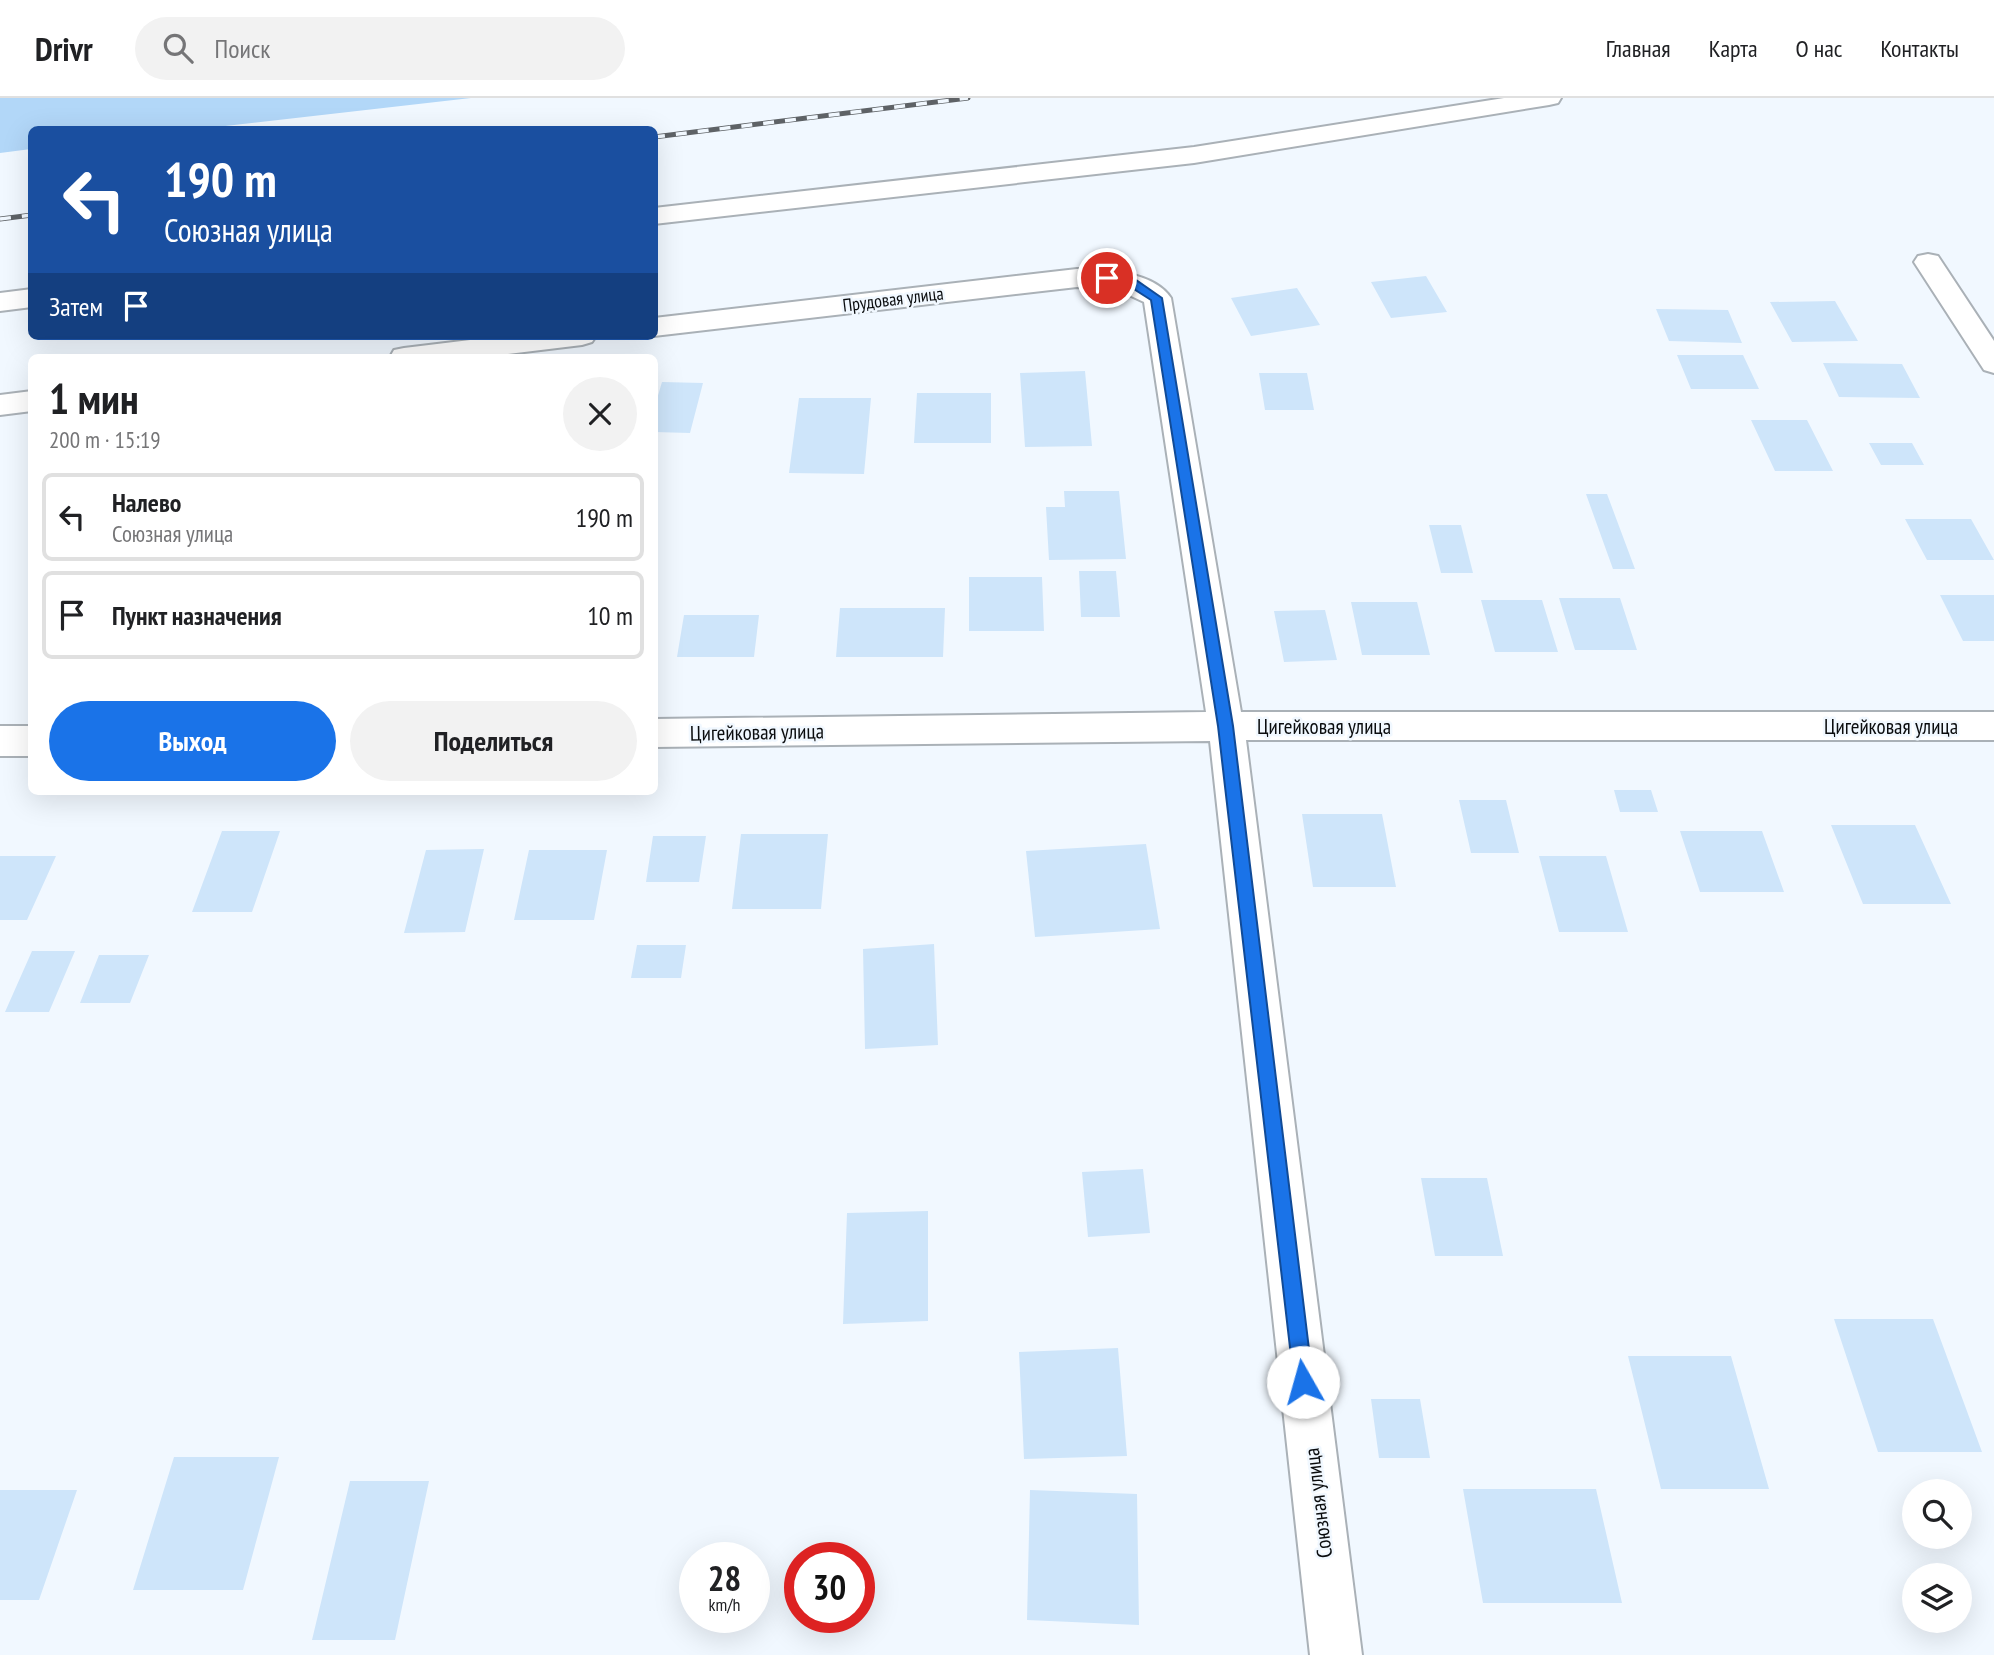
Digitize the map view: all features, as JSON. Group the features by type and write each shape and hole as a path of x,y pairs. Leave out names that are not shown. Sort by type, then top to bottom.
{"street":[{"path":"658,216 1194,155 1549,98"},
{"path":"1928,262 1994,363"},
{"name":"Прудовая улица","path":"658,327 1077,278 1107,278 1132,283"},
{"name":"Союзная улица","path":"1132,283 1157,298 1226,726 1336,1655"},
{"path":"0,302 28,298"},
{"path":"429,354 548,340"},
{"path":"0,405 28,402"},
{"name":"Цигейковая улица","path":"658,733 1226,726 1994,726"},
{"path":"0,741 28,741"}],"shaded area":[{"path":"0,98 471,98 225,126 28,126 28,149 0,153"}],"building":[{"path":"1426,276 1447,312 1391,318 1371,282"},
{"path":"1297,288 1320,325 1251,336 1231,298"},
{"path":"1835,301 1858,341 1792,342 1770,302"},
{"path":"1656,309 1728,310 1742,343 1669,341"},
{"path":"1677,355 1743,355 1759,389 1691,389"},
{"path":"1823,363 1902,364 1920,398 1839,397"},
{"path":"1085,371 1092,446 1025,447 1020,373"},
{"path":"1259,373 1307,373 1314,410 1265,410"},
{"path":"662,382 703,383 690,433 658,432 658,396"},
{"path":"917,393 991,393 991,443 914,443"},
{"path":"799,398 871,398 864,474 789,473"},
{"path":"1751,420 1807,420 1833,471 1775,471"},
{"path":"1869,443 1912,443 1924,465 1881,465"},
{"path":"1064,491 1119,491 1126,559 1049,560 1046,507 1065,507"},
{"path":"1586,494 1607,494 1635,569 1613,569"},
{"path":"1905,519 1971,519 1994,560 1927,560"},
{"path":"1429,525 1461,525 1473,573 1441,573"},
{"path":"1079,571 1116,571 1120,617 1081,617"},
{"path":"969,577 1042,577 1044,631 969,631"},
{"path":"1940,595 1994,595 1994,641 1963,641"},
{"path":"1559,598 1620,598 1637,650 1575,650"},
{"path":"1481,600 1542,600 1558,652 1495,652"},
{"path":"1351,602 1417,602 1430,655 1362,655"},
{"path":"840,608 945,608 943,657 836,657"},
{"path":"1325,610 1337,660 1284,662 1274,611"},
{"path":"684,615 759,615 754,657 677,657"},
{"path":"1614,790 1651,790 1658,812 1620,812"},
{"path":"1459,800 1506,800 1519,853 1471,853"},
{"path":"1302,814 1382,814 1396,887 1313,887"},
{"path":"1831,825 1915,825 1951,904 1863,904"},
{"path":"222,831 280,831 252,912 192,912"},
{"path":"1680,831 1762,831 1784,892 1700,892"},
{"path":"741,834 828,834 821,909 732,909"},
{"path":"653,836 706,836 699,882 646,882"},
{"path":"1146,844 1160,929 1035,937 1026,851"},
{"path":"484,849 465,932 404,933 426,850"},
{"path":"529,850 607,850 594,920 514,920"},
{"path":"0,856 56,856 27,920 0,920"},
{"path":"1539,856 1606,856 1628,932 1559,932"},
{"path":"934,944 938,1045 865,1049 863,949"},
{"path":"637,945 686,945 681,978 631,978"},
{"path":"32,951 75,951 49,1012 5,1012"},
{"path":"99,955 149,955 130,1003 80,1003"},
{"path":"1143,1169 1150,1233 1088,1237 1082,1172"},
{"path":"1421,1178 1487,1178 1503,1256 1435,1256"},
{"path":"928,1211 928,1321 843,1324 847,1213"},
{"path":"1834,1319 1933,1319 1982,1452 1878,1452"},
{"path":"1118,1348 1127,1456 1024,1459 1019,1352"},
{"path":"1628,1356 1731,1356 1769,1489 1661,1489"},
{"path":"1371,1399 1420,1399 1430,1458 1379,1458"},
{"path":"174,1457 279,1457 243,1590 133,1590"},
{"path":"350,1481 429,1481 395,1640 312,1640"},
{"path":"1463,1489 1596,1489 1622,1603 1483,1603"},
{"path":"0,1490 77,1490 39,1600 0,1600"},
{"path":"1030,1490 1137,1494 1139,1625 1027,1620"}],"railway":[{"path":"658,137 968,98"},
{"path":"0,219 28,216"}],"route":[{"path":"1107,278 1132,283 1157,298 1226,726 1303,1382"}]}
